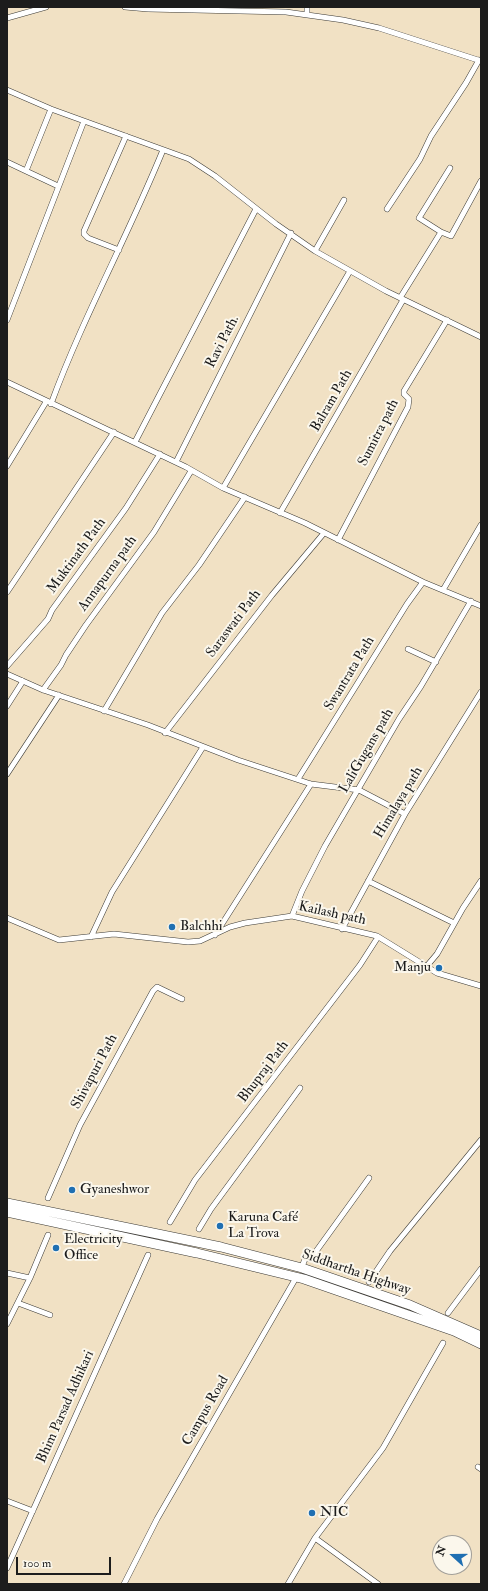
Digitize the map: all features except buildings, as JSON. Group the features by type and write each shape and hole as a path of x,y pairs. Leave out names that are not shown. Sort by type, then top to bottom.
{"highway":[{"name":"Siddhartha Highway","path":"7,1203 221,1247 302,1268 410,1306 481,1336"},
{"name":"Siddhartha Highway","path":"7,1212 189,1251 297,1277 454,1331 481,1344"}],"street":[{"path":"7,18 46,7"},
{"path":"125,7 286,12 343,20 379,28 480,60 431,136 420,159 387,209"},
{"path":"307,7 307,15"},
{"path":"7,90 51,109 189,159 201,166 256,209 315,251 402,299 481,337"},
{"path":"26,170 51,109"},
{"path":"7,320 84,121"},
{"path":"120,250 88,238 84,234 84,231 126,136"},
{"path":"7,466 48,403 104,279 120,250 163,150"},
{"path":"7,162 58,186"},
{"path":"450,168 419,218 441,232 451,236 481,181"},
{"path":"315,251 344,200"},
{"path":"135,442 256,209"},
{"name":"Balram Path","path":"280,513 441,232"},
{"name":"Ravi Path.","path":"176,462 291,233"},
{"path":"223,488 350,271"},
{"name":"Sumitra path","path":"338,540 408,407 410,399 404,391 447,320"},
{"path":"7,382 48,403 160,454 223,488 324,533 422,582 481,605"},
{"path":"7,592 114,432"},
{"name":"Muktinath Path","path":"7,666 48,619 52,610 126,508 160,454"},
{"name":"Annapurna path","path":"43,690 62,665 86,625 154,532 191,471"},
{"path":"104,711 151,630 245,497"},
{"path":"442,590 481,525"},
{"name":"Saraswati Path","path":"166,732 272,595 324,533"},
{"name":"Swantrata Path","path":"298,779 422,582"},
{"name":"LaliGugans path","path":"292,916 308,877 399,719 436,662 471,601"},
{"path":"408,649 436,662"},
{"path":"7,674 43,690 311,784 359,790 405,814"},
{"path":"7,706 23,681"},
{"name":"Himalaya path","path":"342,929 405,814 481,692"},
{"path":"7,774 59,695"},
{"path":"91,937 112,892 203,746"},
{"path":"215,935 311,784"},
{"path":"368,881 454,924"},
{"path":"426,967 437,954 481,881"},
{"name":"Kailash path","path":"7,918 55,940 63,941 114,934 188,942 200,941 230,927 244,923 292,916 342,929 378,936 426,967 481,986"},
{"name":"Bhupraj Path","path":"170,1222 195,1180 360,965 378,936"},
{"name":"Shivapuri Path","path":"48,1198 80,1125 152,991 157,987 182,999"},
{"path":"200,1228 216,1203 300,1088"},
{"path":"368,1282 390,1251 481,1140"},
{"name":"Campus Road","path":"124,1584 157,1519 297,1277 305,1258 314,1257 317,1250 369,1178"},
{"path":"7,1324 30,1278 48,1235"},
{"name":"Bhim Parsad Adhikari","path":"7,1568 148,1256"},
{"path":"448,1313 481,1269"},
{"path":"7,1273 30,1278"},
{"path":"18,1303 50,1315"},
{"path":"288,1584 315,1538 383,1448 443,1343"},
{"path":"7,1501 32,1511"},
{"path":"315,1538 378,1584"}],"place":[{"name":"Balchhi","path":"172,927"},
{"name":"Manju","path":"439,968"},
{"name":"Gyaneshwor","path":"72,1190"},
{"name":"Karuna Café La Trova","path":"220,1226"},
{"name":"Electricity Office","path":"56,1248"},
{"name":"NIC","path":"312,1513"}]}
